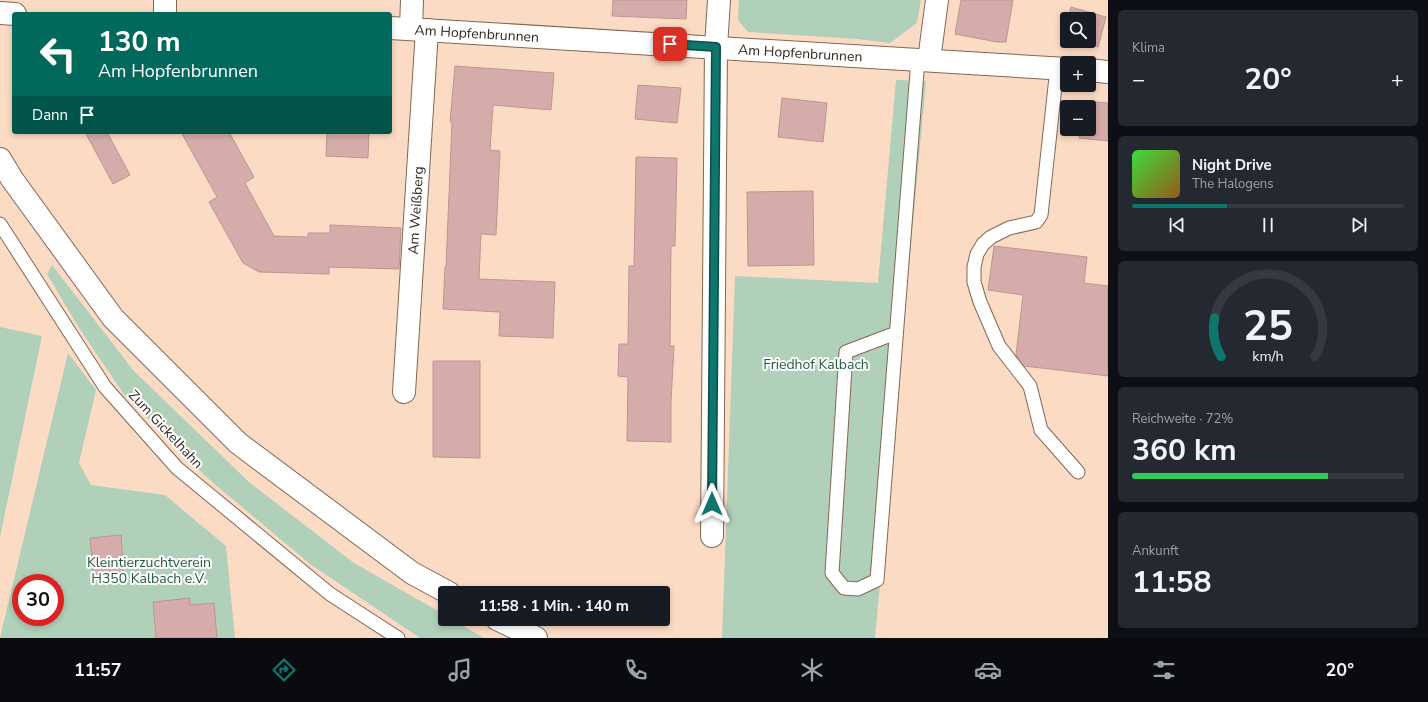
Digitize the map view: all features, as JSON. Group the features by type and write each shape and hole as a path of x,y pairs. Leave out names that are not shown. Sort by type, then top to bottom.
{"street":[{"path":"165,0 165,12"},
{"name":"Am Weißberg","path":"404,392 409,29 412,0"},
{"path":"712,536 716,47 718,0"},
{"path":"924,60 937,0"},
{"path":"0,13 12,14"},
{"name":"Am Hopfenbrunnen","path":"409,29 1060,69"},
{"path":"1096,71 1108,72"},
{"path":"0,159 12,179 113,318 238,443 412,573 438,587"},
{"path":"511,626 536,638"}],"lane":[{"path":"896,333 846,352 832,573 844,588 858,589 877,580 896,333 924,60"},
{"path":"1060,83 1041,215 1036,222 999,232 983,244 977,254 974,267 974,282 980,302 999,346 1030,386 1041,430 1078,472"},
{"name":"Zum Gickelhahn","path":"0,224 105,387 177,468 330,594 398,638"}],"green space":[{"path":"739,0 921,0 917,23 890,43 857,39 748,32 738,20"},
{"name":"Friedhof Kalbach","path":"896,80 926,81 875,638 722,638 735,276 878,283"},
{"path":"52,265 134,371 250,483 354,563 438,611 438,626 463,626 484,638 420,638 310,564 205,476 123,393 79,328 47,274"},
{"path":"0,327 42,336 0,537"},
{"name":"Kleintierzuchtverein H350 Kalbach e.V.","path":"68,353 96,390 79,463 91,485 165,495 226,546 235,638 0,638 12,588 12,626 64,626 64,574 15,574"}],"building":[{"path":"613,0 687,0 686,19 612,16"},
{"path":"961,0 1013,0 1006,42 997,42 955,34"},
{"path":"1071,7 1088,12 1070,12"},
{"path":"1096,14 1106,17 1098,47 1096,46"},
{"path":"455,66 554,73 551,110 493,105 490,150 500,151 496,235 481,234 479,279 555,282 553,338 499,336 500,312 443,309 452,122 450,122"},
{"path":"638,85 681,88 677,123 635,119"},
{"path":"782,98 827,103 823,142 778,137"},
{"path":"1096,102 1108,103 1108,141 1079,138 1079,136 1096,136"},
{"path":"86,134 108,134 130,175 113,184"},
{"path":"182,134 230,134 254,177 245,183 274,236 308,237 308,233 330,233 330,225 401,228 399,269 329,267 329,274 259,272 243,263 209,202 217,197"},
{"path":"327,134 369,134 368,158 326,156"},
{"path":"636,157 677,158 675,246 671,246 670,346 674,346 671,402 671,442 627,441 628,377 618,376 619,344 628,344 629,266 634,266"},
{"path":"813,191 814,265 748,266 747,192"},
{"path":"994,246 1087,257 1084,283 1108,286 1108,376 1024,366 1016,355 1023,295 988,290"},
{"path":"433,361 480,361 480,458 433,457"},
{"path":"121,535 124,576 94,578 90,538"},
{"path":"190,598 190,605 214,603 217,638 156,638 153,602"}],"route":[{"path":"670,44 716,47 712,504"}]}
